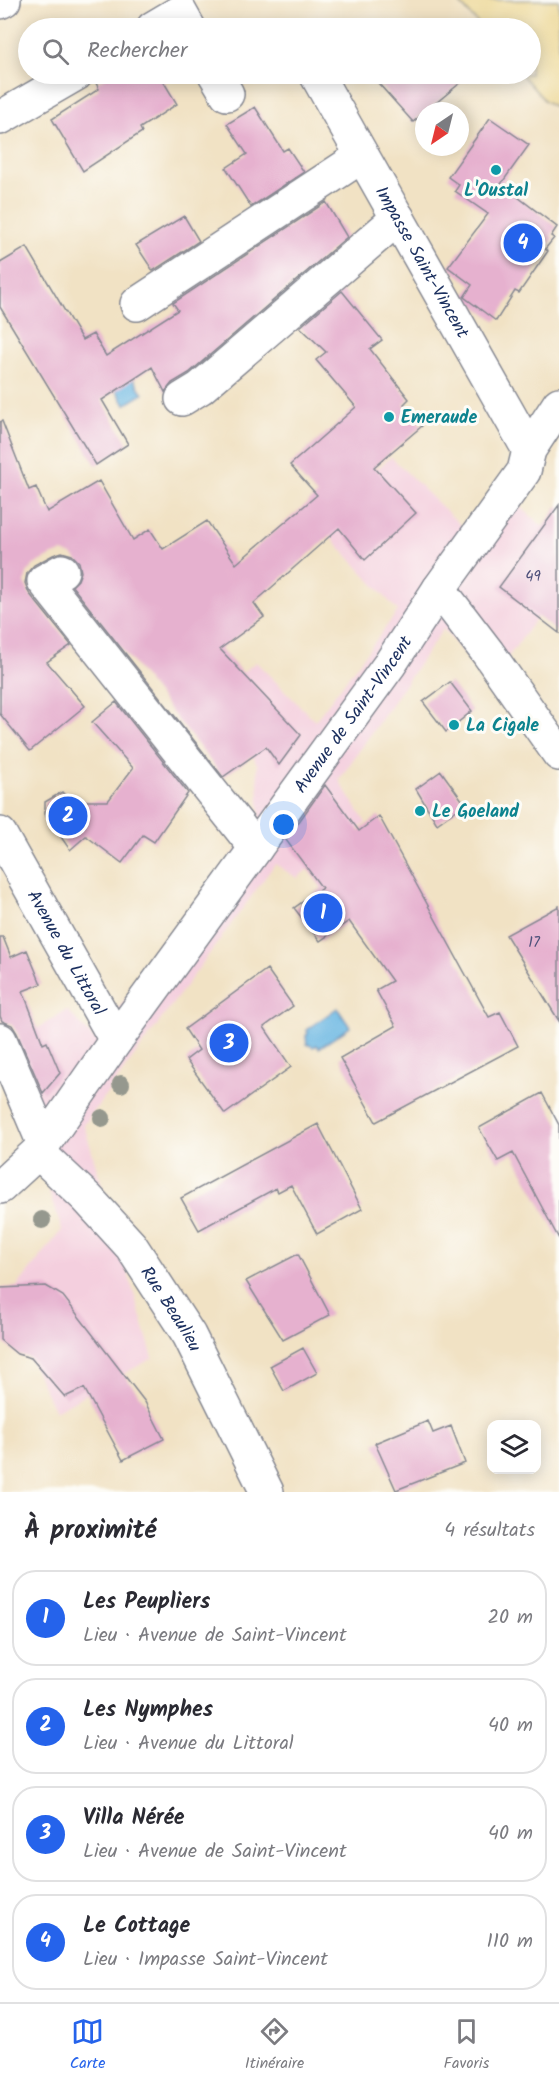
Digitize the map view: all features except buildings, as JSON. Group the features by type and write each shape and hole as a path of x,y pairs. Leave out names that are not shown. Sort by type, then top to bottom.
{"street":[{"path":"170,18 180,12 183,18"},
{"path":"0,118 59,84"},
{"name":"Impasse Saint-Vincent","path":"322,84 529,450"},
{"path":"137,304 362,156"},
{"path":"182,399 200,388 398,218"},
{"name":"Avenue de Saint-Vincent","path":"0,1187 41,1148 116,1040 390,664 439,588 524,471 529,450 559,404"},
{"path":"62,571 44,581 256,848"},
{"path":"439,588 559,754"},
{"name":"Avenue du Littoral","path":"0,834 116,1040"},
{"path":"0,1041 41,1148"},
{"name":"Rue Beaulieu","path":"41,1148 131,1246 189,1335 267,1492"}],"shaded area":[{"path":"391,457 481,545 514,501 559,541 559,587 490,682 443,629 339,780 366,823 297,878 275,864 84,1125 153,1358 55,1411 3,1304 62,1230 1,1051 67,1010 95,1040 260,819 257,764 218,691 256,662 315,721 398,611 316,521"}],"sand":[{"path":"457,0 559,0 559,110 544,100 530,84 541,84 541,18 473,18"}],"water":[{"path":"121,358 143,394 125,405 104,368"},
{"path":"337,1008 350,1027 319,1048 317,1045 313,1047 307,1044 307,1030"}],"place":[{"name":"L'Oustal","path":"496,170"},
{"name":"Le Cottage","path":"523,243"},
{"name":"Emeraude","path":"389,417"},
{"name":"La Cigale","path":"454,725"},
{"name":"Le Goeland","path":"420,811"},
{"name":"Les Nymphes","path":"68,816"},
{"name":"Les Peupliers","path":"323,913"},
{"name":"Villa Nérée","path":"229,1043"}]}
